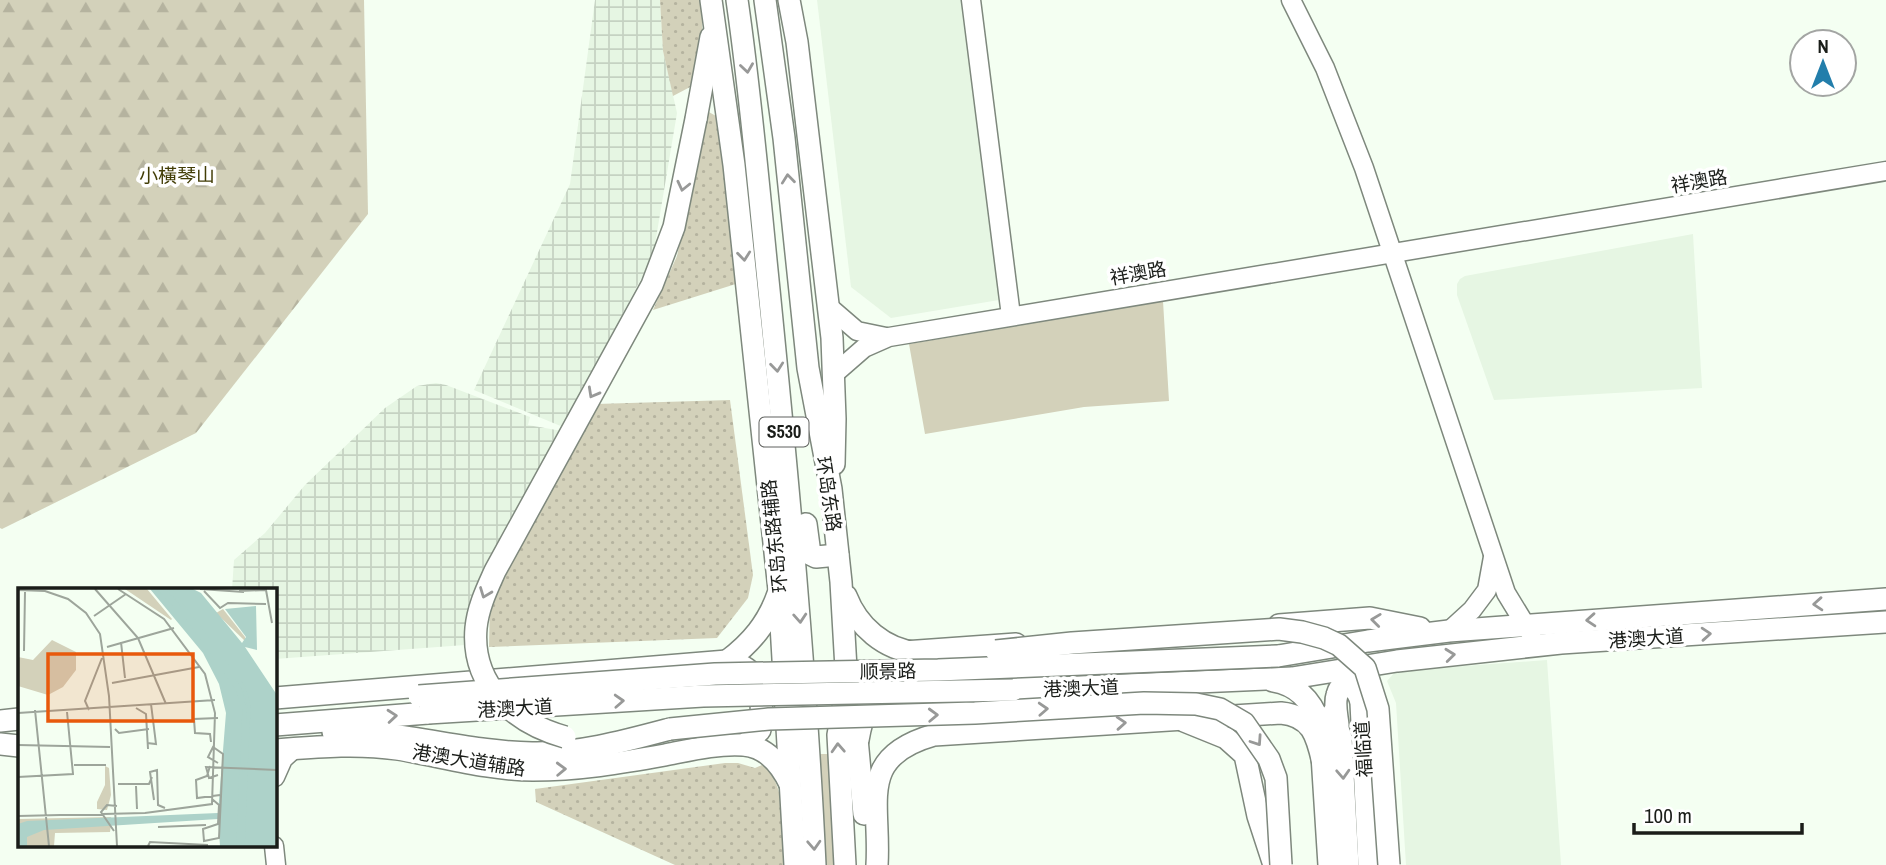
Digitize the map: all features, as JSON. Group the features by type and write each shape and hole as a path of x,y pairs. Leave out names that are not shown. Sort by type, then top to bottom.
{"main road":[{"name":"环岛东路","path":"737,0 749,78 785,437 815,865"},
{"name":"环岛东路","path":"765,0 784,138 807,368 831,489 841,582 842,679 838,735 845,865"},
{"path":"789,0 797,42 828,306 835,450 831,489"},
{"path":"713,9 696,119 674,227 652,285 495,570 479,610 476,630 478,653 483,671 501,703 541,730 565,737 597,739 769,719 975,713 1144,703 1196,704 1220,709 1244,723 1269,759 1276,778 1281,865"},
{"name":"环岛东路辅路","path":"713,9 734,165 779,590 795,865"},
{"path":"755,361 769,291"},
{"path":"785,437 804,512 810,554 816,557 838,555"},
{"path":"841,582 858,620 889,646 910,652 1077,657 1384,638"},
{"path":"727,661 746,646 761,628 779,590"},
{"name":"港澳大道","path":"938,670 1278,656 1384,638 1446,632 1886,600"},
{"path":"910,652 1370,618 1446,632"},
{"name":"港澳大道","path":"276,705 1013,690 1261,680 1292,678 1397,661 1540,646 1886,622"},
{"path":"979,732 970,718 968,699 972,681 992,654 1072,643 1279,629 1302,632 1339,645 1365,668 1378,709 1390,865"},
{"path":"276,698 727,661 739,663 753,671 760,689 760,730 745,745 772,757 784,771 791,786"},
{"path":"858,740 866,708 877,696 896,685 1397,661"},
{"name":"顺景路","path":"842,679 938,670"},
{"name":"港澳大道","path":"276,725 424,704 715,674 842,679"},
{"name":"福临道","path":"1292,678 1309,687 1322,699 1338,725"},
{"path":"842,679 858,740 868,865"},
{"path":"1261,680 1290,685 1315,708 1321,735 1328,865"},
{"name":"福临道","path":"1348,865 1341,738 1336,699 1338,691 1348,685 1360,693 1369,865"},
{"path":"276,736 362,731 508,752 552,753 784,709 1013,690"},
{"path":"877,865 876,788 886,762 912,741 934,735 1293,714 1314,731 1323,763"},
{"path":"0,721 18,719"},
{"path":"1179,719 1226,737 1245,755 1258,816 1274,865"},
{"path":"0,744 18,745"},
{"name":"港澳大道辅路","path":"284,749 360,746 394,748 504,768 531,770 575,769 690,750 745,745"}],"street":[{"path":"971,0 1011,316"},
{"path":"1291,0 1325,68 1364,168 1506,593 1524,625 1540,646"},
{"name":"祥澳路","path":"833,375 864,348 889,337 1886,171"},
{"name":"祥澳路","path":"828,306 857,331 889,337"},
{"path":"1446,632 1472,610 1487,590 1493,554"},
{"path":"276,775 284,749"}],"shaded area":[{"path":"595,0 660,0 663,51 677,113 653,256 563,427 474,390 570,184"},
{"path":"817,0 980,0 1017,297 891,318 851,287"},
{"path":"1693,234 1702,388 1494,400 1457,295 1460,279"},
{"path":"436,383 446,385 530,417 528,425 562,431 475,589 468,612 465,645 276,659 276,588 232,588 234,560 265,533 305,485 385,408 417,386"},
{"path":"1547,660 1561,865 1406,865 1396,703 1387,681 1396,671"}],"green space":[{"name":"小橫琴山","path":"0,0 364,0 368,214 196,433 2,529 0,528"},
{"path":"660,0 701,0 703,45 692,86 673,96 663,51"},
{"path":"707,111 716,116 739,283 653,310 677,256"},
{"path":"1163,301 1169,401 1084,407 925,434 909,344"},
{"path":"730,400 753,575 748,598 717,638 489,647 490,601 596,404"},
{"path":"820,754 830,754 835,865 825,865"},
{"path":"738,763 755,768 762,765 770,773 780,797 785,865 675,865 536,802 535,789"}]}
